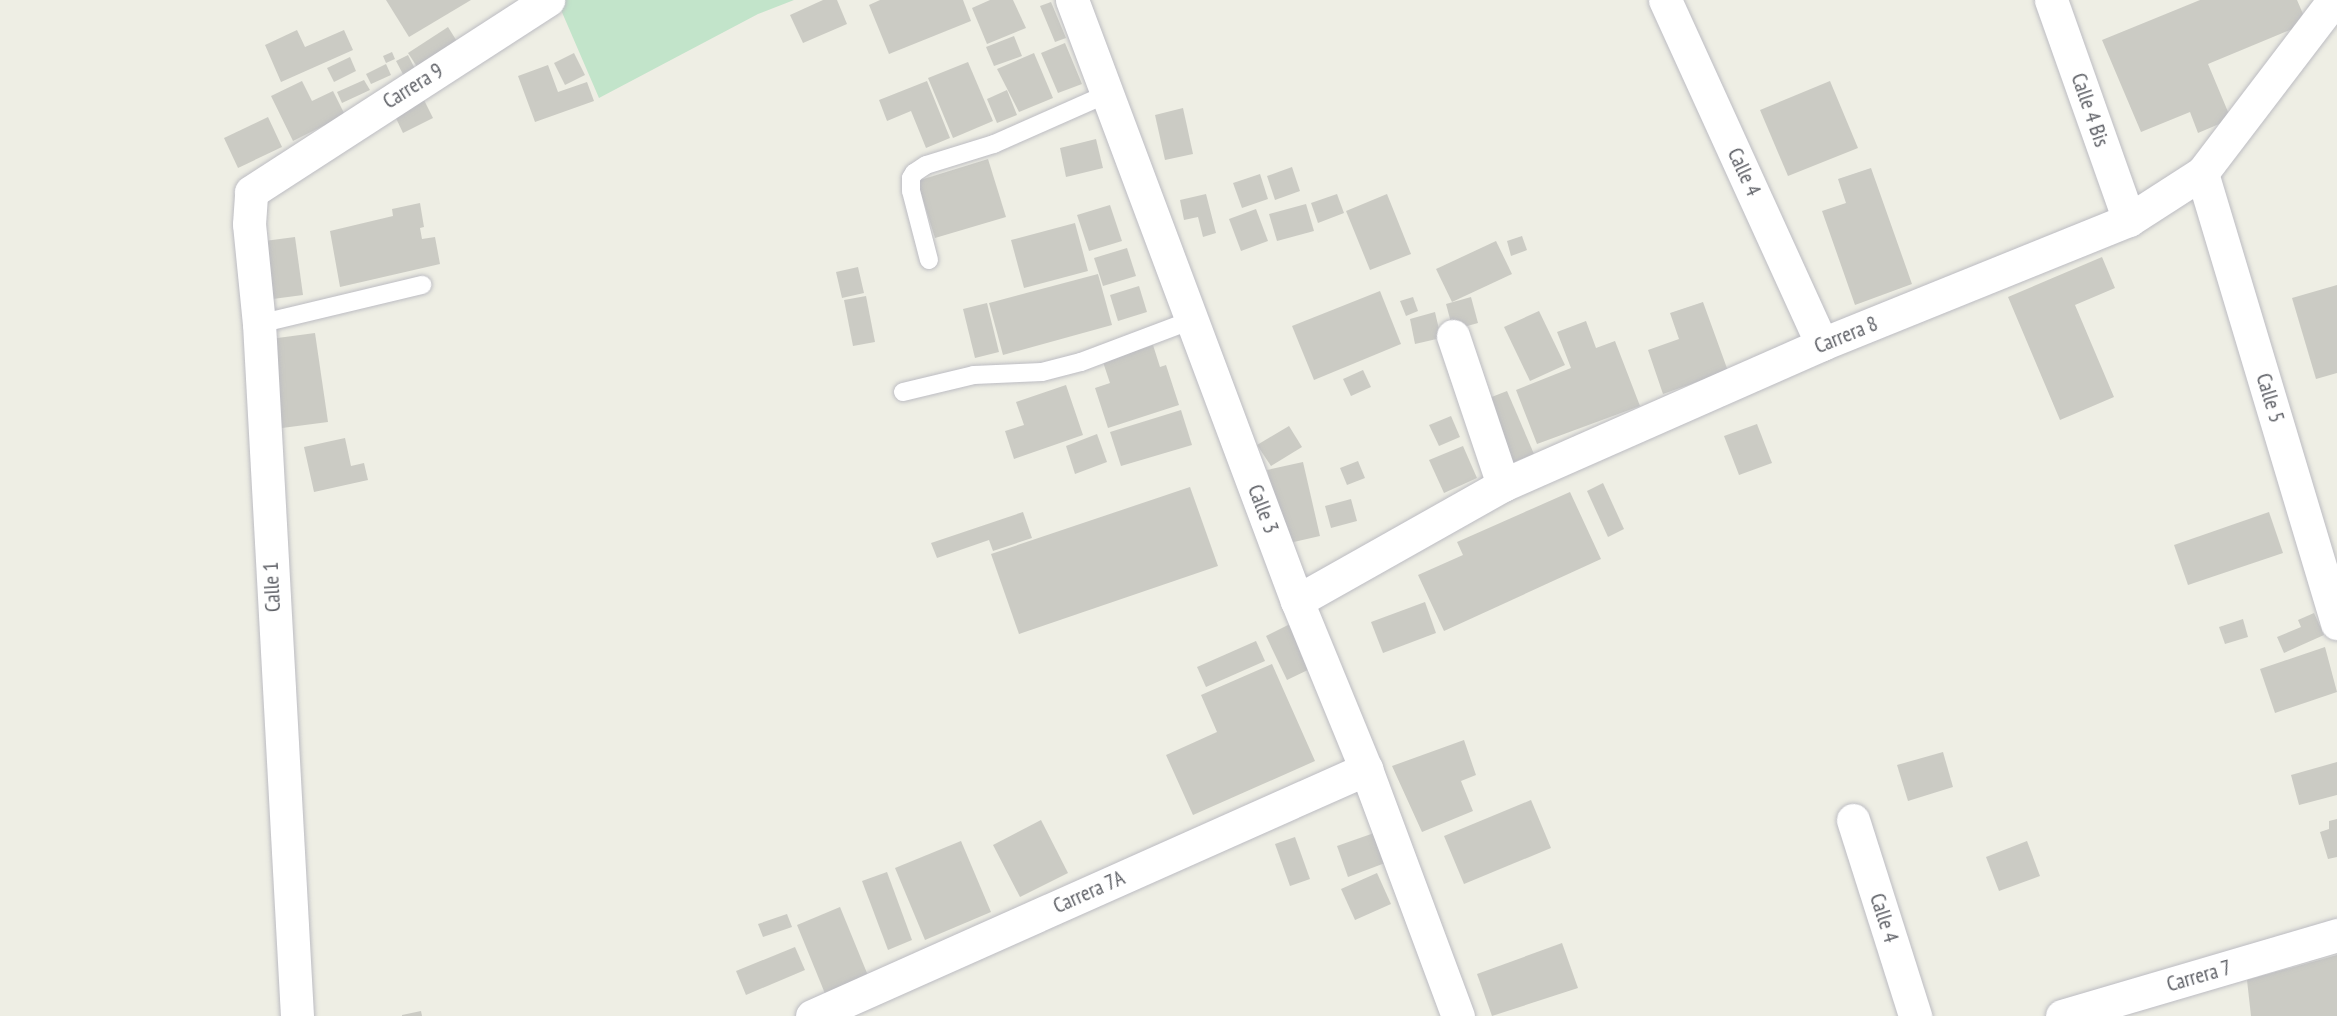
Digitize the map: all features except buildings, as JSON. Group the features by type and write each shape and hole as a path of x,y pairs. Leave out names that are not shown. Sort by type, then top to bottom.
{"street":[{"name":"Carrera 9","path":"277,172 548,0"},
{"name":"Calle 3","path":"1072,0 1297,601 1366,769 1458,1016"},
{"name":"Calle 4","path":"1665,0 1822,344"},
{"name":"Calle 4 Bis","path":"2051,0 2129,220"},
{"name":"Carrera 8","path":"1297,601 1503,485 1822,344 2129,220 2202,173 2334,0"},
{"name":"Calle 1","path":"277,172 251,192 249,224 259,324 297,1016"},
{"name":"Calle 5","path":"2202,173 2337,623"},
{"path":"1453,336 1503,485"},
{"name":"Carrera 7A","path":"812,1016 1366,769"},
{"name":"Calle 4","path":"1853,820 1915,1016"},
{"name":"Carrera 7","path":"2062,1016 2337,935"}],"lane":[{"path":"929,260 911,191 911,178 914,173 926,165 994,144 1107,94"},
{"path":"259,324 422,285"},
{"path":"903,392 974,375 1042,372 1081,362 1192,320"}],"green space":[{"path":"562,0 794,0 758,14 599,98 558,3"}]}
